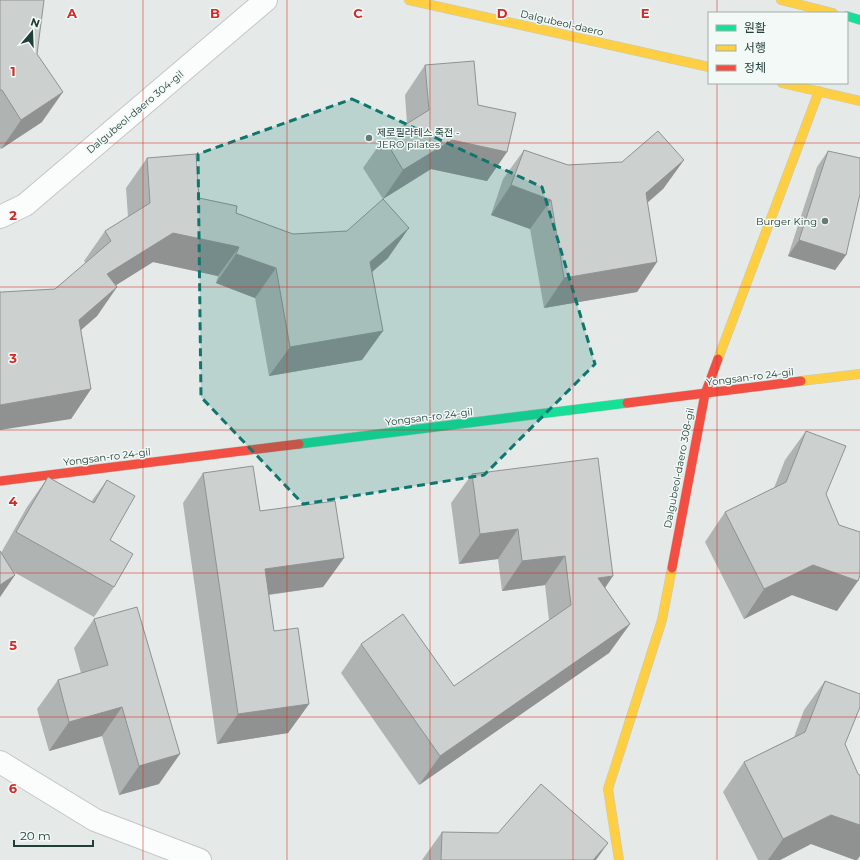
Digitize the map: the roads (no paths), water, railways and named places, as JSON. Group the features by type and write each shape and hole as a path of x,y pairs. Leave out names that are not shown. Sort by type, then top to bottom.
{"street":[{"name":"Dalgubeol-daero 304-gil","path":"0,217 25,205 266,0"},
{"name":"Dalgubeol-daero","path":"410,0 708,67"},
{"path":"781,0 829,12"},
{"path":"848,16 860,20"},
{"path":"787,84 860,101"},
{"name":"Dalgubeol-daero 308-gil","path":"618,860 608,789 662,620 705,394 819,91"},
{"name":"Yongsan-ro 24-gil","path":"0,481 860,374"},
{"path":"0,762 95,820 200,860"}],"place":[{"name":"제로필라테스 죽전 - JERO pilates","path":"369,138"},
{"name":"Burger King","path":"825,221"}]}
